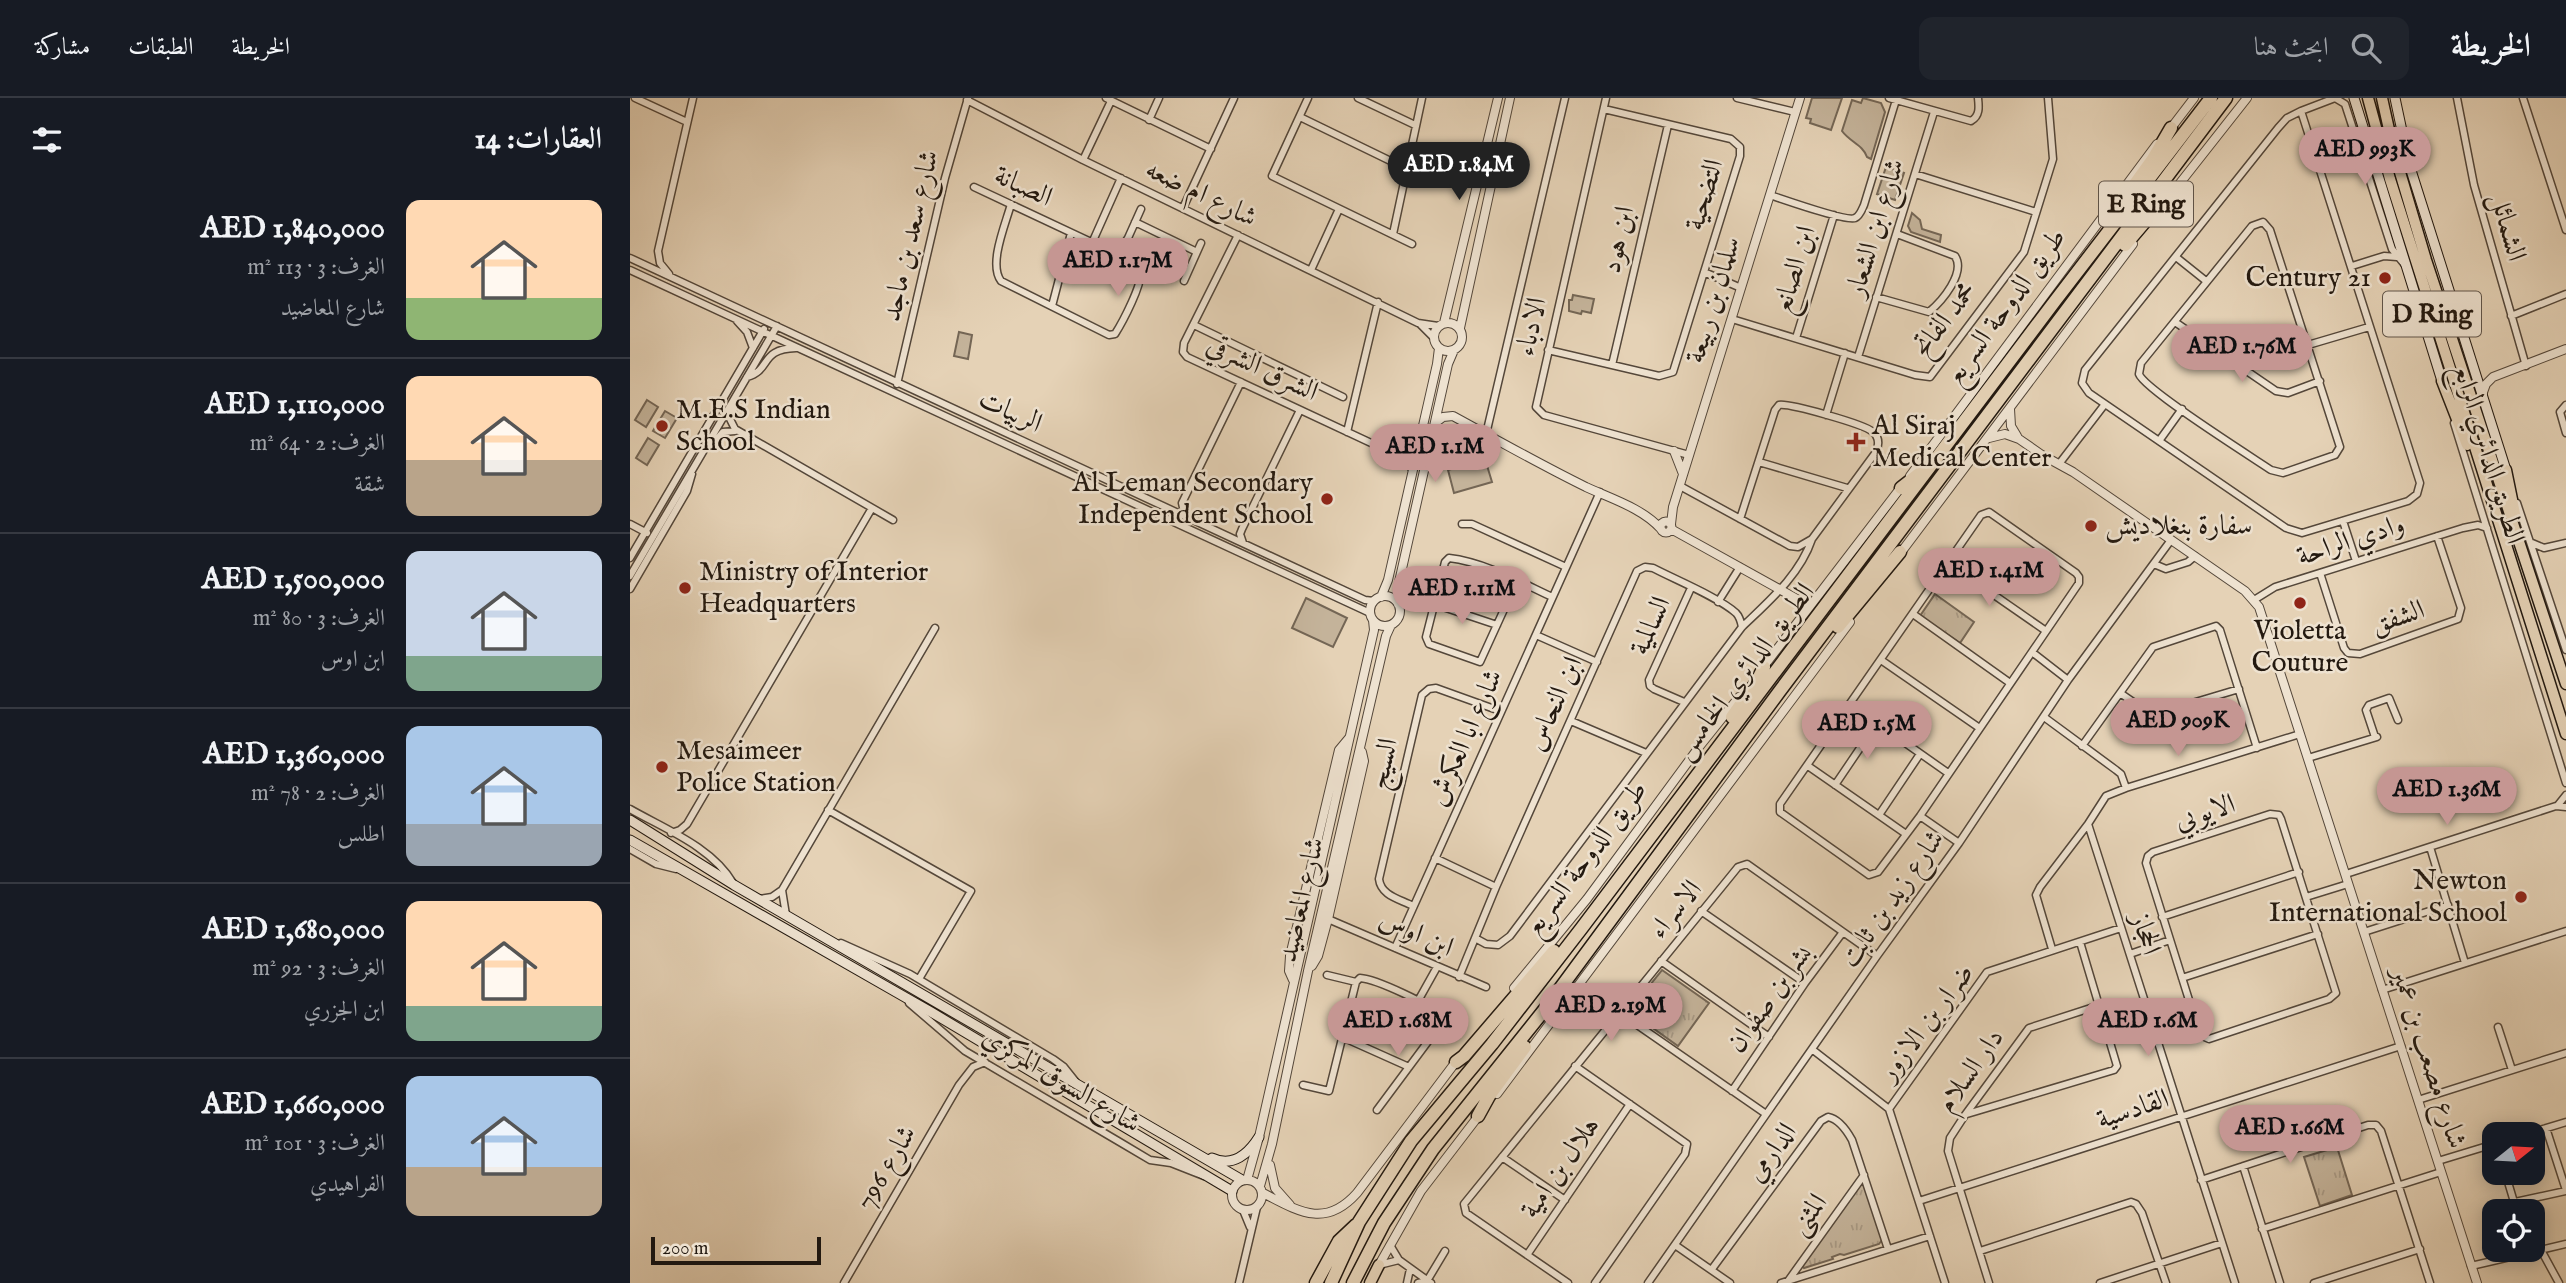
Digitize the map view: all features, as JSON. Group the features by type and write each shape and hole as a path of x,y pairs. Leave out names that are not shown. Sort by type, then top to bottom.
{"highway":[{"name":"الطريق الدائري الخامس","path":"1353,1283 1384,1223 1417,1170 1545,1009 2211,98"},
{"name":"الطريق الدائري الخامس","path":"1331,1283 1359,1223 1411,1141 1492,1044 1581,929 1938,458 2226,98"},
{"path":"2160,209 2148,218 2081,298 2060,306 2062,284 2153,159 2171,128"},
{"path":"1901,488 1938,458"},
{"path":"1779,692 1900,552"},
{"path":"1694,780 1697,766 1756,683 1764,667"},
{"path":"1456,1062 1561,943 1581,929"},
{"path":"1478,1116 1489,1096 1535,1032 1545,1009"},
{"path":"1316,1283 1339,1241 1359,1223"}],"main road":[{"name":"الطريق الدائري الرابع","path":"2354,98 2442,381"},
{"name":"الطريق الدائري الرابع","path":"2368,98 2393,191 2566,734"},
{"name":"الطريق الدائري الرابع","path":"2382,98 2394,152 2426,260 2566,684"},
{"name":"الطريق الدائري الرابع","path":"2395,98 2409,164 2506,470"},
{"path":"2442,381 2473,464 2501,528"},
{"path":"2506,470 2525,558"},
{"name":"شارع السوق المركزي","path":"630,820 734,885 1244,1180"},
{"path":"643,828 658,825"},
{"name":"شارع السوق المركزي","path":"630,840 903,996 1232,1191"},
{"path":"1181,1143 1217,1161 1230,1162 1248,1152 1259,1137"},
{"path":"1370,1283 1379,1265"}],"street":[{"path":"635,98 687,122"},
{"path":"672,277 660,263 658,251 693,98"},
{"path":"1149,120 1159,98"},
{"path":"1183,208 1234,98"},
{"path":"1308,98 1272,176 1412,244"},
{"path":"1358,98 1415,125"},
{"path":"1393,234 1422,98"},
{"path":"1496,100 1441,325 1434,338 1439,348 1437,365 1388,580 1377,599 1372,617 1381,625 1391,625 1398,618 1399,582 1448,364 1462,338 1460,328 1510,98"},
{"path":"1487,430 1565,98"},
{"name":"الادباء","path":"1606,98 1536,405 1539,413 1689,455"},
{"path":"1737,98 1795,112"},
{"name":"سلمان بن ربيعة","path":"1666,524 1800,98"},
{"path":"1770,195 1852,219 1861,212 1893,99 1971,121 1979,110 1978,98"},
{"name":"محمد الفاتح","path":"1731,319 1915,375 1930,377 2024,252 2053,159 2048,98"},
{"name":"طريق الدوحة السريع","path":"1261,1190 1294,1209 1324,1215 1344,1206 1357,1194 1456,1062 1587,899 1699,747 1801,620 2146,156 2194,98"},
{"path":"1379,1265 1434,1172 1544,1034 1984,440 2247,98"},
{"path":"2301,111 2418,478 2420,489 2417,494 2409,500 2343,522 2306,532 2290,530 2085,389 2082,383 2085,370 2278,128 2287,118 2301,111 2335,98 2346,104 2391,244 2397,257 2407,267"},
{"name":"الشمائل","path":"2457,98 2474,185 2526,366"},
{"path":"2523,98 2566,230"},
{"name":"شارع ام ضعه","path":"967,99 1083,160 1378,302 1419,323 1434,338"},
{"name":"شارع سعد بن ماجد","path":"897,384 945,178 967,99"},
{"path":"1083,160 1108,99 1211,149"},
{"name":"التضحية","path":"1548,350 1659,376 1668,375 1675,369 1741,151 1737,142 1731,139 1604,109"},
{"name":"شارع ابن الشعار","path":"1858,357 1934,112"},
{"path":"1300,117 1406,169"},
{"name":"ابن هود","path":"1612,365 1668,125"},
{"path":"1915,174 2036,212"},
{"path":"1092,243 1121,178"},
{"name":"الصبانة","path":"974,187 1120,255 1140,268 1141,281 1117,332 1113,335 1063,314 1052,306"},
{"path":"2558,205 2566,203"},
{"path":"1012,204 995,264 997,276 1006,284 1052,306 1071,233"},
{"path":"1120,255 1129,246 1128,238 1141,209"},
{"path":"1311,270 1339,209"},
{"name":"ابن الصانع","path":"1796,338 1834,215"},
{"path":"1135,222 1197,252"},
{"path":"2255,223 2266,223 2340,443 2339,451 2283,473 2271,470 2144,383 2139,374 2141,363 2206,281 2255,223"},
{"path":"1238,234 1221,277 1194,325 1343,397"},
{"path":"1876,297 1929,312 1953,283 1959,265 1955,256 1897,234"},
{"path":"1184,281 1201,243"},
{"path":"2352,266 2380,257 2387,252 2391,244"},
{"path":"641,262 652,259 658,251"},
{"path":"2176,257 2206,281"},
{"path":"2380,257 2397,257"},
{"name":"الربيات","path":"630,258 1365,600 1377,599"},
{"name":"الربيات","path":"630,270 1372,617"},
{"name":"التضحية","path":"1704,272 1741,288"},
{"path":"2511,316 2566,294"},
{"path":"1347,432 1378,302"},
{"path":"733,317 747,332 753,348"},
{"path":"630,558 707,419 768,321"},
{"path":"2175,322 2276,391 2288,393 2320,381"},
{"name":"شارع ام ضعه","path":"1419,323 1441,325"},
{"path":"1441,325 1453,323 1460,328"},
{"name":"الشرق الشرقي","path":"1194,325 1184,343 1183,352 1192,360 1401,457 1413,470"},
{"path":"630,576 777,326"},
{"path":"2308,345 2370,327"},
{"path":"747,377 758,372 775,351 797,348"},
{"path":"1439,348 1444,351 1454,350"},
{"path":"2474,370 2486,376 2497,375 2566,349"},
{"path":"1826,415 1845,353"},
{"path":"2482,395 2488,382 2497,375"},
{"name":"الطريق الدائري الرابع","path":"2442,381 2566,783"},
{"path":"1186,518 1182,503 1241,382"},
{"path":"737,395 730,419 737,431 893,520"},
{"path":"1440,398 1450,410 1600,492"},
{"path":"1475,938 1486,944 1498,945 1510,936 1742,627 1782,589 1812,539 1876,452 1878,442 1873,432 1826,415 1786,404 1779,405 1774,410 1740,519"},
{"path":"2059,464 2105,404"},
{"path":"2012,405 2009,419 2018,439"},
{"path":"2566,405 2560,412 2566,433"},
{"path":"2159,441 2182,409"},
{"path":"1243,543 1240,534 1242,529 1300,410"},
{"path":"1435,423 1443,417 1453,416 1666,524 1680,535 1797,599 1806,600 1820,595"},
{"path":"703,452 723,432 737,431"},
{"path":"1984,440 1998,434 2018,439"},
{"name":"شارع مصعب بن عمير","path":"2018,439 2245,591 2262,614 2477,1283"},
{"path":"1401,457 1417,451"},
{"path":"1674,451 1683,474"},
{"path":"1759,461 1847,488"},
{"name":"الطريق الدائري الرابع","path":"2506,470 2566,650"},
{"path":"630,589 687,491 693,471"},
{"path":"1680,486 1790,546 1798,547 1812,539"},
{"name":"شارع ابا العكرش","path":"1395,948 1600,492"},
{"path":"1169,510 1182,503"},
{"path":"671,833 687,824 872,508"},
{"path":"2463,528 2476,519 2480,509"},
{"path":"1989,512 2076,573 2080,580 1920,816 1878,872 1869,875 1779,811 1780,804 1948,563 1981,515 1989,512"},
{"path":"2343,522 2356,561"},
{"path":"630,524 653,537"},
{"path":"1462,524 1472,524 1566,567"},
{"name":"وادي الراحة","path":"2254,600 2271,589 2356,561 2463,528 2478,525 2487,528"},
{"path":"1229,536 1242,529"},
{"name":"الشفق","path":"2320,573 2344,648 2354,655 2360,654 2458,619 2461,608 2437,536"},
{"path":"630,538 646,549"},
{"name":"شارع زيد بن ثابت","path":"1648,1283 1959,843 2068,680 2171,540"},
{"path":"2531,542 2539,548 2566,543"},
{"path":"2538,563 2549,548"},
{"path":"2154,564 2166,569 2189,562 2195,556"},
{"path":"1517,581 1484,659 1478,663 1429,644 1426,637 1445,562 1449,558 1487,568 1517,581 1552,597"},
{"path":"1948,563 2046,631"},
{"name":"ابن النحاس","path":"1459,977 1496,887 1637,570 1644,567 1653,568 1718,602 1735,612 1741,619 1742,627"},
{"path":"1718,602 1741,567"},
{"name":"السالمية","path":"1684,702 1654,689 1650,686 1650,680 1691,588"},
{"path":"1377,599 1391,597 1398,604"},
{"path":"1797,599 1802,609 1801,620"},
{"path":"1434,604 1497,625"},
{"path":"1913,614 2010,683"},
{"name":"شارع المعاضيد","path":"1244,1180 1259,1137 1374,630 1372,617"},
{"name":"شارع المعاضيد","path":"1261,1190 1308,971 1386,636 1391,625"},
{"path":"2082,746 2153,646 2216,626 2220,630 2257,748"},
{"path":"759,899 772,897 782,890 934,628"},
{"path":"1536,635 1597,662"},
{"path":"2032,652 2068,680"},
{"path":"1881,660 1978,727"},
{"name":"السيج","path":"1413,906 1385,892 1380,887 1379,879 1422,695 1429,689 1436,688 1500,711"},
{"path":"2120,693 2152,715 2239,689"},
{"path":"2308,758 2377,736 2366,710 2369,705 2389,698 2398,720"},
{"path":"1850,704 1948,773"},
{"path":"2044,717 2120,774 2126,788"},
{"path":"1571,721 1646,753"},
{"path":"1835,785 1877,723"},
{"path":"2052,950 2036,895 2106,796 2301,734"},
{"path":"1293,981 1289,960 1339,750 1349,738"},
{"path":"1308,971 1318,956 1328,919 1364,761 1361,748"},
{"path":"1879,815 1920,754"},
{"path":"1808,766 1906,834"},
{"path":"2556,806 2566,795"},
{"path":"2346,874 2556,806 2566,807"},
{"name":"شارع السوق المركزي","path":"630,809 715,860 734,885"},
{"path":"828,810 971,891 919,979"},
{"name":"الايوبي","path":"2274,814 2281,819 2306,897 2335,988 2333,997 2209,1039 2200,1035 2146,863 2148,856 2153,852 2274,814"},
{"path":"1920,816 1959,843"},
{"path":"687,824 688,843"},
{"name":"الحجاز","path":"2088,824 2235,1283"},
{"path":"1319,832 1325,843"},
{"path":"2430,847 2465,963"},
{"name":"شارع السوق المركزي","path":"630,849 656,864 683,870"},
{"path":"1435,858 1496,887"},
{"name":"الاسراء","path":"1568,1283 1464,1210 1464,1204 1738,867 1747,864 1877,956"},
{"path":"2162,917 2298,872"},
{"path":"2306,897 2348,884"},
{"path":"782,890 786,915"},
{"path":"2364,932 2448,905"},
{"path":"1701,911 1805,983"},
{"name":"ابن اوس","path":"1328,919 1486,987"},
{"name":"ضرار بن الازور","path":"1889,1109 1987,972 2121,928"},
{"path":"2382,990 2566,931"},
{"name":"بشر بن صفوان","path":"1732,1091 1843,932"},
{"path":"2182,978 2318,934"},
{"name":"شارع السوق المركزي","path":"827,938 919,979 1054,1059 1076,1082"},
{"path":"2130,954 2170,940"},
{"path":"1965,1115 2114,1070 2117,1061 2080,942"},
{"path":"1661,961 1769,1037"},
{"path":"1418,1001 1437,967"},
{"path":"1327,975 1356,982"},
{"path":"1303,1085 1329,1091 1356,982 1360,978 1370,980 1418,1001 1443,1017 1441,1024 1377,1110"},
{"name":"شارع السوق المركزي","path":"903,996 965,1051 1150,1160 1171,1163 1198,1176 1211,1177"},
{"name":"دار السلام","path":"1989,1283 1948,1144 1965,1115 2029,1028 2100,1005"},
{"path":"1620,1013 1766,1114"},
{"path":"2498,1027 2512,1070"},
{"path":"1342,1037 1409,1067"},
{"name":"القادسية","path":"1919,1201 2401,1046"},
{"path":"1812,1050 1889,1109 1945,1283"},
{"path":"965,1051 970,1064 967,1074"},
{"path":"2418,1100 2566,1053"},
{"name":"شارع 796","path":"844,1283 967,1074 976,1065 985,1062"},
{"path":"1575,1066 1685,1142 1686,1151 1595,1283"},
{"name":"هلال بن امية","path":"1527,1255 1630,1104"},
{"name":"الدارمي","path":"1712,1269 1823,1119 1828,1117 1833,1118 1847,1131 1888,1249"},
{"path":"2527,1199 2566,1190 2546,1128 2566,1122"},
{"path":"2201,1180 2372,1124 2376,1125 2381,1131 2430,1283"},
{"path":"1272,1144 1270,1170 1273,1183 1279,1194 1294,1209"},
{"path":"2438,1161 2482,1148"},
{"path":"1502,1157 1565,1199"},
{"path":"2243,1166 2280,1283"},
{"path":"2262,1229 2441,1172"},
{"name":"المثنى","path":"1785,1282 1864,1174"},
{"path":"1239,1283 1257,1207 1263,1198 1261,1190 1244,1180 1232,1191 1233,1200 1243,1210 1251,1229"},
{"path":"1980,1251 2130,1202 2136,1204 2143,1213 2166,1283"},
{"path":"1243,1210 1257,1207"},
{"path":"1785,1282 1930,1236"},
{"path":"2100,1283 2222,1243"},
{"path":"2545,1249 2566,1244"},
{"path":"1390,1245 1399,1260 1429,1282"},
{"path":"1675,1245 1730,1283"},
{"path":"2314,1283 2420,1249"},
{"path":"1429,1282 1445,1251"},
{"path":"2545,1259 2559,1283"},
{"path":"1379,1265 1399,1260"},
{"path":"2471,1265 2485,1262"},
{"path":"1407,1283 1410,1269"},
{"path":"1418,1283 1429,1282"}],"green space":[{"path":"1812,98 1842,98 1831,130 1810,123 1811,119 1806,118"},
{"path":"1863,98 1881,103 1885,112 1871,159 1842,131 1852,100 1861,103"},
{"path":"1886,167 1904,173 1895,200 1877,194"},
{"path":"1912,213 1920,220 1922,229 1941,235 1940,242 1911,232 1908,226"},
{"path":"1573,295 1594,299 1591,313 1569,311 1569,300 1572,300"},
{"path":"959,332 972,335 968,359 954,356"},
{"path":"647,400 658,407 646,427 635,420"},
{"path":"665,411 677,418 665,438 653,431"},
{"path":"648,438 659,445 647,465 636,458"},
{"path":"1485,459 1492,482 1454,493 1448,470"},
{"path":"1935,594 1974,622 1960,643 1920,616"},
{"path":"1306,598 1347,618 1333,647 1292,628"},
{"path":"1662,970 1709,1003 1678,1046 1629,1011"},
{"path":"2337,1147 2352,1195 2320,1206 2304,1157"},
{"path":"1863,1182 1882,1240 1879,1244 1840,1254 1832,1257 1833,1259 1804,1268 1801,1265"}],"place":[{"name":"Century 21","path":"2385,278"},
{"name":"M.E.S Indian School","path":"662,426"},
{"name":"Al Siraj Medical Center","path":"1856,442"},
{"name":"Al Leman Secondary Independent School","path":"1327,499"},
{"name":"سفارة بنغلاديش","path":"2091,526"},
{"name":"Ministry of Interior Headquarters","path":"685,588"},
{"name":"Violetta Couture","path":"2300,603"},
{"name":"Mesaimeer Police Station","path":"662,767"},
{"name":"Newton International School","path":"2521,897"}]}
